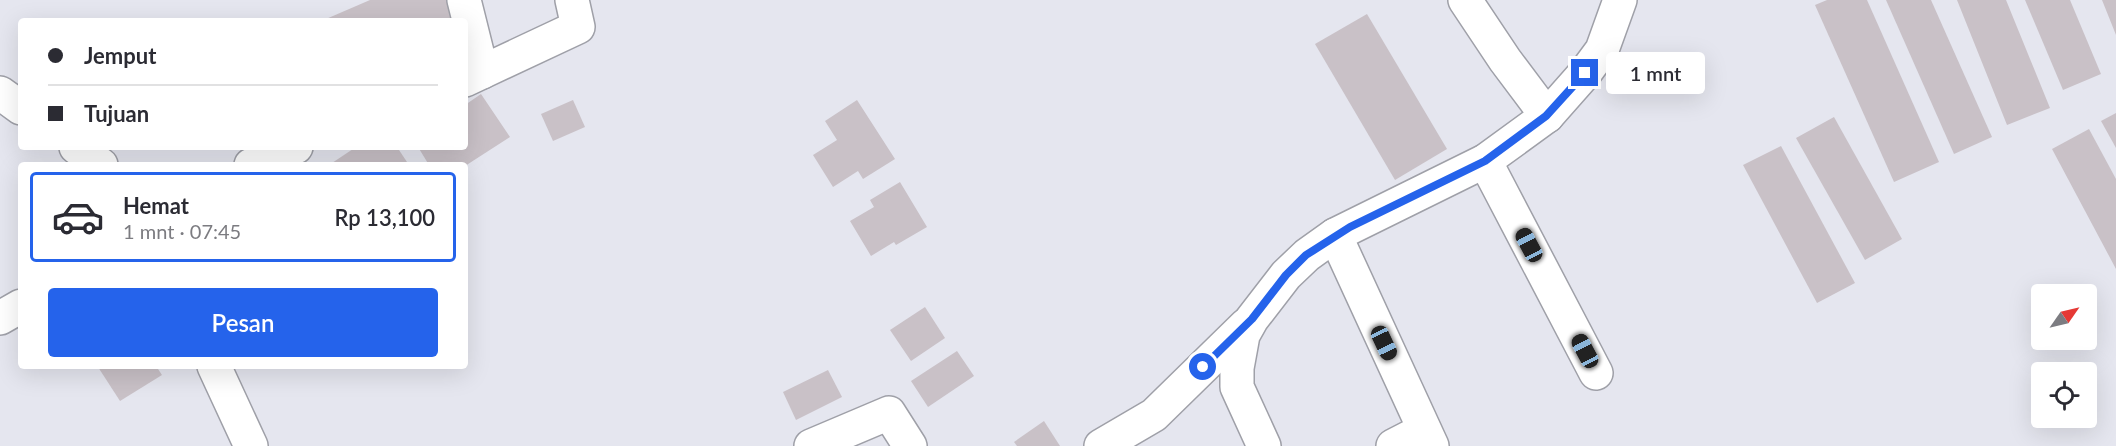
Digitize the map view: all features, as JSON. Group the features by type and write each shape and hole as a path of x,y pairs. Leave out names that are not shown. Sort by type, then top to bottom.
{"street":[{"path":"464,0 466,18"},
{"path":"468,34 473,76 578,27 572,0"},
{"path":"1465,0 1546,116"},
{"path":"1101,446 1154,415 1252,319 1286,275 1300,261 1335,236 1485,161 1546,116 1585,73 1602,50 1620,0"},
{"path":"0,93 18,106"},
{"path":"80,150 97,162"},
{"path":"258,162 288,150"},
{"path":"1485,161 1596,373"},
{"path":"1335,236 1428,438 1393,446"},
{"path":"0,318 18,308"},
{"path":"1252,319 1243,335 1239,352 1236,368 1237,387 1264,446"},
{"path":"215,369 251,446"},
{"path":"811,446 889,413 910,446"}],"building":[{"path":"370,0 452,0 459,15 452,18 328,18"},
{"path":"1827,0 1867,0 1939,162 1894,182 1815,5"},
{"path":"1886,0 1931,0 1992,137 1954,154"},
{"path":"1957,0 2006,0 2050,108 2007,125"},
{"path":"2025,0 2070,0 2101,74 2063,90"},
{"path":"2102,0 2116,0 2116,35"},
{"path":"1367,14 1447,149 1395,180 1315,44"},
{"path":"481,94 510,137 468,164 468,162 427,162 420,150 468,150 468,103"},
{"path":"573,100 585,127 553,141 541,114"},
{"path":"857,100 895,159 863,179 858,171 833,187 813,155 837,140 825,121"},
{"path":"2116,113 2116,148 2101,121"},
{"path":"1834,117 1902,239 1865,260 1796,138"},
{"path":"2089,129 2116,179 2116,269 2052,149"},
{"path":"1781,146 1855,283 1817,303 1743,165"},
{"path":"352,150 399,150 407,162 334,162"},
{"path":"900,182 927,227 896,245 894,242 871,256 850,221 874,207 870,200"},
{"path":"925,307 945,338 911,361 890,330"},
{"path":"957,351 974,376 928,407 911,381"},
{"path":"99,369 158,369 162,375 120,401"},
{"path":"828,370 842,397 796,420 783,392"},
{"path":"1044,421 1060,446 1017,446 1014,442"}],"route":[{"path":"1203,367 1252,319 1286,275 1306,255 1350,227 1485,161 1546,116 1585,73"}]}
